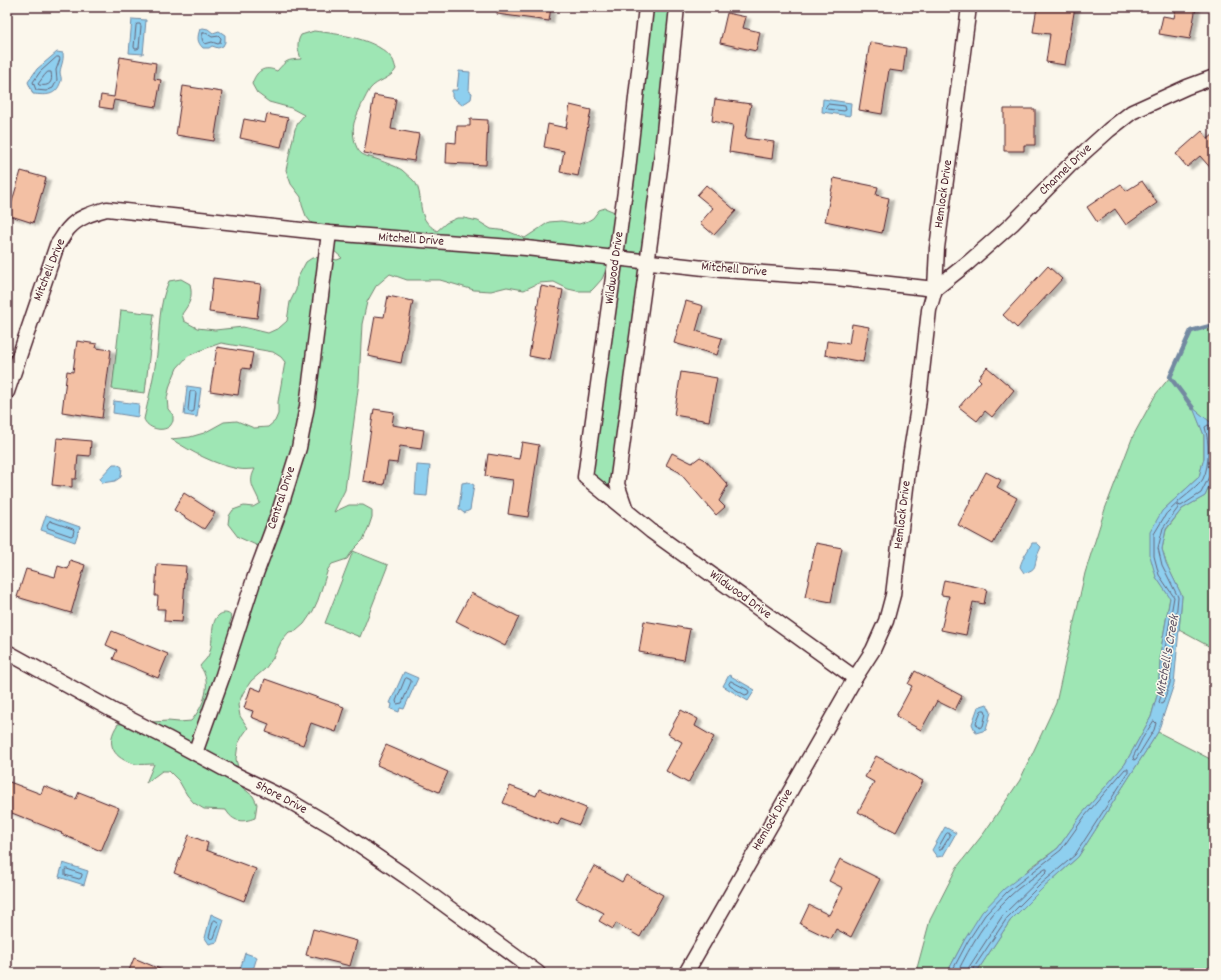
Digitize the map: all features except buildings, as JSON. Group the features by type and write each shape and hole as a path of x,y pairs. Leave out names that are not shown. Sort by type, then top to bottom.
{"street":[{"name":"Wildwood Drive","path":"646,7 628,170 585,477 651,531 855,678"},
{"path":"626,510 617,484 661,161 677,7"},
{"name":"Hemlock Drive","path":"686,973 855,678 873,650 886,621 893,596 909,463 918,407 929,310 935,289 937,248 970,7"},
{"name":"Channel Drive","path":"935,289 969,262 1012,224 1069,166 1109,130 1132,112 1187,87 1214,77"},
{"name":"Mitchell Drive","path":"7,392 57,245 68,229 78,220 87,215 107,209 329,234 526,248 722,270 836,278 935,289"},
{"name":"Central Drive","path":"195,753 223,675 254,579 279,512 298,448 307,406 329,234"},
{"name":"Shore Drive","path":"7,652 99,703 232,773 286,799 335,828 413,881 538,973"}],"green space":[{"path":"646,7 677,7 617,483 626,510 585,477"},
{"path":"314,31 357,38 368,42 378,47 393,60 396,69 391,75 376,83 370,89 356,116 353,131 354,140 359,152 400,169 416,183 424,218 428,224 437,231 446,223 457,218 464,218 478,221 491,229 507,231 525,238 549,222 561,221 579,224 593,218 599,210 605,208 617,213 609,263 602,279 591,291 577,291 568,289 554,282 539,283 524,290 507,287 491,291 474,290 440,280 407,280 390,274 376,286 367,302 362,324 359,382 345,490 334,512 349,505 363,505 372,510 372,517 363,540 347,559 332,564 328,569 318,600 313,611 304,624 296,631 289,632 282,640 273,658 265,669 251,681 243,693 238,705 240,716 248,728 238,744 236,759 243,788 253,796 257,804 255,818 242,821 232,817 226,810 204,809 194,803 187,795 179,781 169,771 162,771 146,783 154,764 135,764 128,762 113,750 112,738 118,724 191,721 200,708 205,694 206,680 200,666 209,654 215,620 219,615 224,613 227,613 232,617 229,625 239,618 266,554 256,545 238,537 228,524 229,516 233,510 244,506 253,507 260,503 252,483 255,469 230,467 212,461 171,439 190,437 204,433 224,422 237,421 254,428 268,427 275,421 278,414 278,402 285,362 281,357 273,352 221,343 188,356 177,368 170,385 167,398 168,409 173,415 171,425 167,428 159,429 148,425 144,419 156,362 161,308 165,290 169,281 181,279 190,284 190,300 182,314 184,321 197,328 215,330 243,327 268,333 279,328 287,321 290,302 296,290 297,279 306,262 312,258 323,257 337,260 342,258 332,249 306,216 301,197 291,184 286,170 295,129 304,115 291,108 269,102 257,93 252,84 261,70 272,69 277,71 287,61 301,59 298,47 299,38 301,35"},
{"path":"121,310 154,314 145,393 112,389"},
{"path":"1214,325 1214,425 1194,409 1204,435 1204,458 1199,477 1162,511 1156,577 1170,597 1161,649 1158,692 1151,717 1125,764 1082,814 1058,848 1030,868 965,939 947,973 917,973 930,920 957,867 984,833 1020,780 1056,703 1085,573 1105,509 1133,436 1156,394 1170,377 1191,331"},
{"path":"1214,475 1214,649 1179,630 1182,596 1166,563 1162,549 1166,530 1182,509 1205,496"},
{"path":"353,551 388,565 360,637 325,623"},
{"path":"1158,732 1214,761 1214,973 976,973 1010,921 1043,888 1078,857"}],"water":[{"path":"132,19 146,20 143,54 129,53"},
{"path":"200,29 208,29 213,33 219,31 225,35 225,42 223,46 218,48 212,46 209,48 203,48 198,37"},
{"path":"57,52 63,53 63,61 60,72 61,80 59,86 50,94 33,94 28,82 37,69"},
{"path":"459,71 470,72 469,91 472,93 471,99 462,105 452,97 452,90 457,90"},
{"path":"823,99 851,103 850,116 822,112"},
{"path":"187,386 201,388 197,417 184,415"},
{"path":"114,401 139,404 138,417 113,413"},
{"path":"1193,408 1214,425 1214,475 1205,496 1182,509 1166,529 1162,549 1166,563 1182,596 1174,684 1158,732 1078,857 1043,888 1010,921 976,973 947,973 965,939 982,912 1004,889 1058,848 1082,814 1125,764 1151,717 1158,692 1161,649 1170,598 1156,577 1150,556 1150,532 1162,511 1199,477 1204,458 1204,435"},
{"path":"113,464 117,464 122,467 121,477 115,481 102,483 100,478"},
{"path":"417,465 430,466 427,496 415,495"},
{"path":"468,482 474,485 470,510 464,513 459,509 462,483"},
{"path":"46,515 80,527 75,542 41,530"},
{"path":"1032,543 1037,543 1041,547 1033,569 1024,573 1020,567"},
{"path":"404,672 418,678 404,709 400,708 399,712 391,709 392,704 390,703"},
{"path":"729,675 755,690 748,701 723,686"},
{"path":"987,704 991,712 986,730 976,733 972,724 978,707"},
{"path":"945,827 956,833 943,856 937,857 932,850"},
{"path":"63,863 88,871 84,885 59,877"},
{"path":"211,914 224,920 217,942 209,944 205,938"},
{"path":"245,953 257,957 252,973 239,973"}],"waterway":[{"name":"Mitchell's Creek","path":"1193,408 1170,377 1191,331 1214,325"}]}
